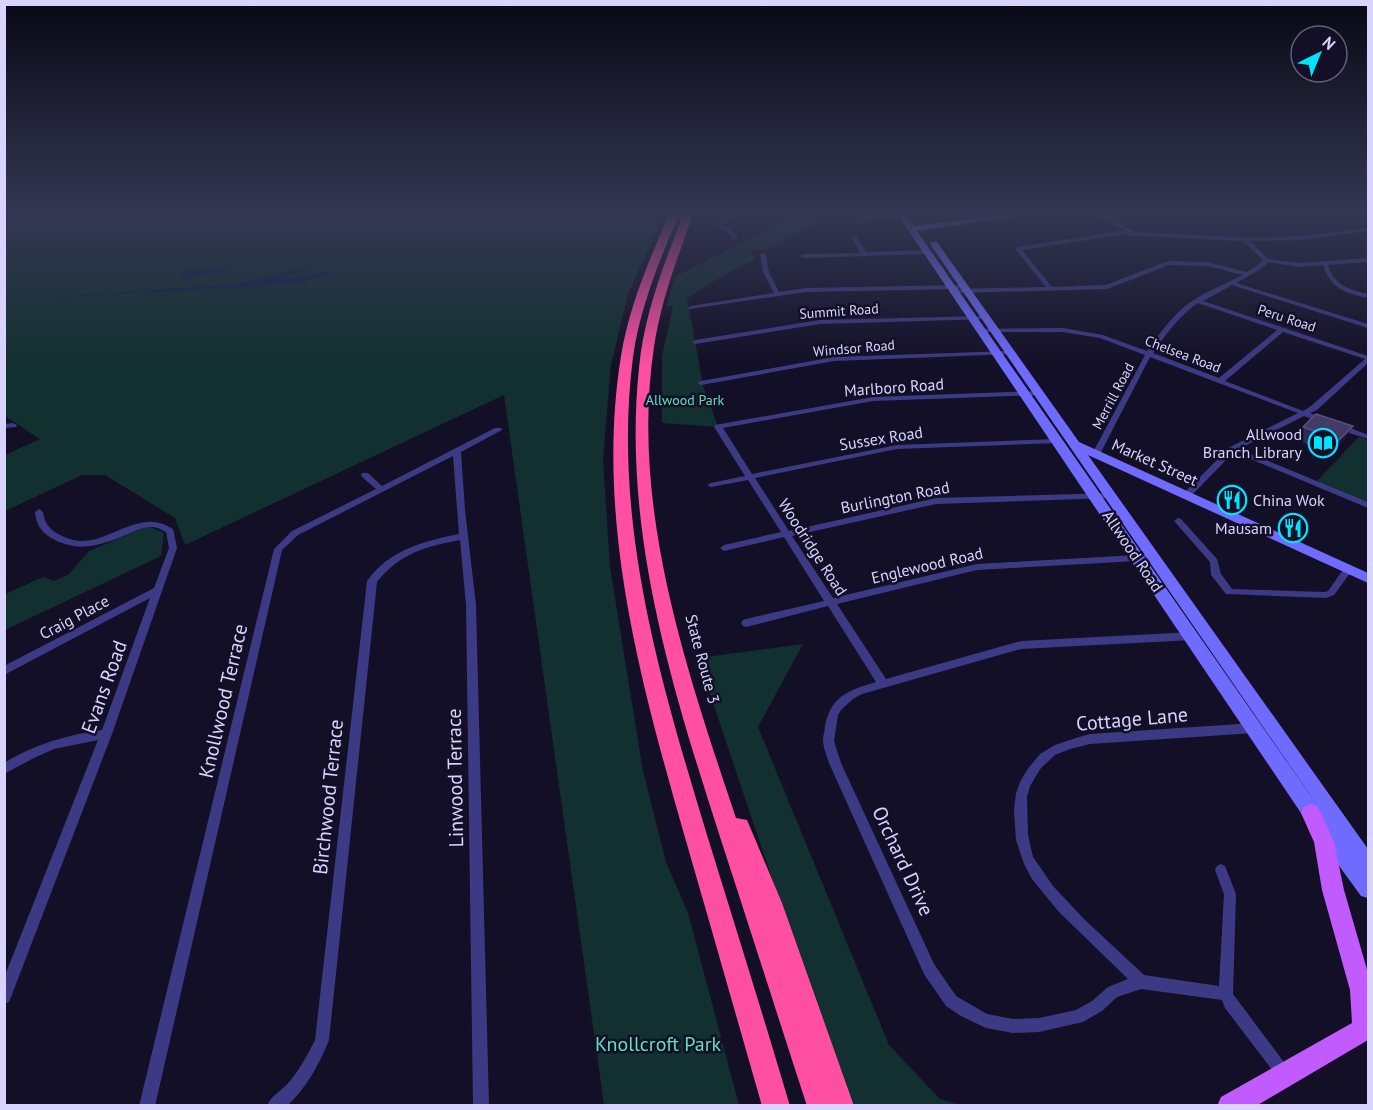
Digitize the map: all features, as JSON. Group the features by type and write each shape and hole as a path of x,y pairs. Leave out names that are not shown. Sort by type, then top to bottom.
{"highway":[{"name":"State Route 3","path":"655,264 643,291 627,356 621,433 626,534 643,637 667,736 776,1106"},
{"name":"State Route 3","path":"667,264 652,321 645,368 642,424 645,483 655,553 671,633 691,710 821,1106"},
{"path":"691,710 770,903 840,1106"}],"main road":[{"name":"Allwood Road","path":"937,264 994,330 1368,864"},
{"name":"Allwood Road","path":"942,264 959,289 981,330 1311,813 1368,889"},
{"name":"Market Street","path":"1057,441 1074,444 1368,578"},
{"path":"1099,479 1102,472 1108,469 1132,470"},
{"path":"1230,1106 1285,1076 1367,1026 1362,990 1333,890 1324,842 1311,813"}],"street":[{"path":"765,264 777,294"},
{"path":"1030,264 1051,289"},
{"path":"690,308 806,290 1051,289 1113,286 1163,264"},
{"path":"1204,264 1247,274"},
{"name":"Merrill Road","path":"1096,454 1149,355 1171,323 1198,302 1264,264"},
{"path":"1287,264 1328,264"},
{"path":"1325,264 1329,278 1334,284 1368,296"},
{"path":"1232,283 1368,326"},
{"name":"Peru Road","path":"1198,302 1368,359"},
{"name":"Summit Road","path":"695,342 820,322 985,318"},
{"path":"1220,381 1282,329"},
{"name":"Chelsea Road","path":"981,330 1082,332 1101,336 1368,437"},
{"name":"Windsor Road","path":"701,383 834,359 1010,353"},
{"path":"1187,495 1233,449 1305,414 1348,380 1368,359"},
{"name":"Marlboro Road","path":"718,427 873,399 1039,393"},
{"name":"Woodridge Road","path":"718,427 883,684"},
{"name":"Knollwood Terrace","path":"147,1106 278,549 295,533 498,430"},
{"name":"Sussex Road","path":"711,485 906,446 1057,441"},
{"path":"1233,449 1368,505"},
{"name":"Linwood Terrace","path":"457,450 471,604 481,1106"},
{"path":"365,475 381,489"},
{"name":"Burlington Road","path":"724,548 936,501 1111,495"},
{"name":"Evans Road","path":"4,997 106,734 173,548 172,535 159,524 144,525 103,542 71,544 59,540 44,529 40,523 39,513"},
{"path":"1178,521 1214,561 1216,575 1229,592 1326,596 1331,593 1347,569"},
{"name":"Birchwood Terrace","path":"274,1106 299,1083 312,1063 322,1040 372,581 387,564 406,551 428,543 464,536"},
{"name":"Englewood Road","path":"746,623 977,567 1155,557"},
{"name":"Craig Place","path":"4,671 157,590"},
{"name":"Orchard Drive","path":"1209,635 1021,645 859,691 837,707 828,741 835,763 929,969 951,1001 986,1021 1013,1026 1039,1025 1078,1017 1097,1006 1113,992 1141,982 1226,994"},
{"name":"Cottage Lane","path":"1141,982 1055,897 1028,861 1022,840 1019,800 1022,790 1044,756 1064,745 1090,739 1273,726"},
{"path":"4,769 41,747 60,741 106,734"},
{"path":"1221,870 1230,894 1226,994 1230,1004 1285,1076"}],"green space":[{"name":"Knollcroft Park","path":"5,264 642,264 628,294 611,365 603,459 610,567 643,771 666,862 688,913 739,1105 604,1105 504,395 185,545 175,518 105,475 82,475 5,511 5,455 40,439 5,416"},
{"name":"Allwood Park","path":"700,264 746,264 687,298 703,385 718,427 662,423 662,356 673,306 666,306 676,276"},
{"path":"1359,437 1368,440 1368,502 1317,481"},
{"path":"148,526 164,533 161,556 5,630 5,594 43,577 54,581 69,574 89,551"},
{"path":"803,644 758,727 889,1045 940,1099 959,1105 852,1105 794,944 698,658"}],"water":[{"path":"221,267 230,269 219,274 205,274 187,279 179,276 187,270 204,271"},
{"path":"303,267 309,269 279,279 328,271 331,274 303,282 267,286 13,300 237,284"}],"building":[{"path":"1316,414 1353,426 1337,442 1326,438 1328,436 1303,427"}],"place":[{"name":"Allwood Branch Library","path":"1323,443"},
{"name":"China Wok","path":"1232,500"},
{"name":"Mausam","path":"1293,528"}]}
